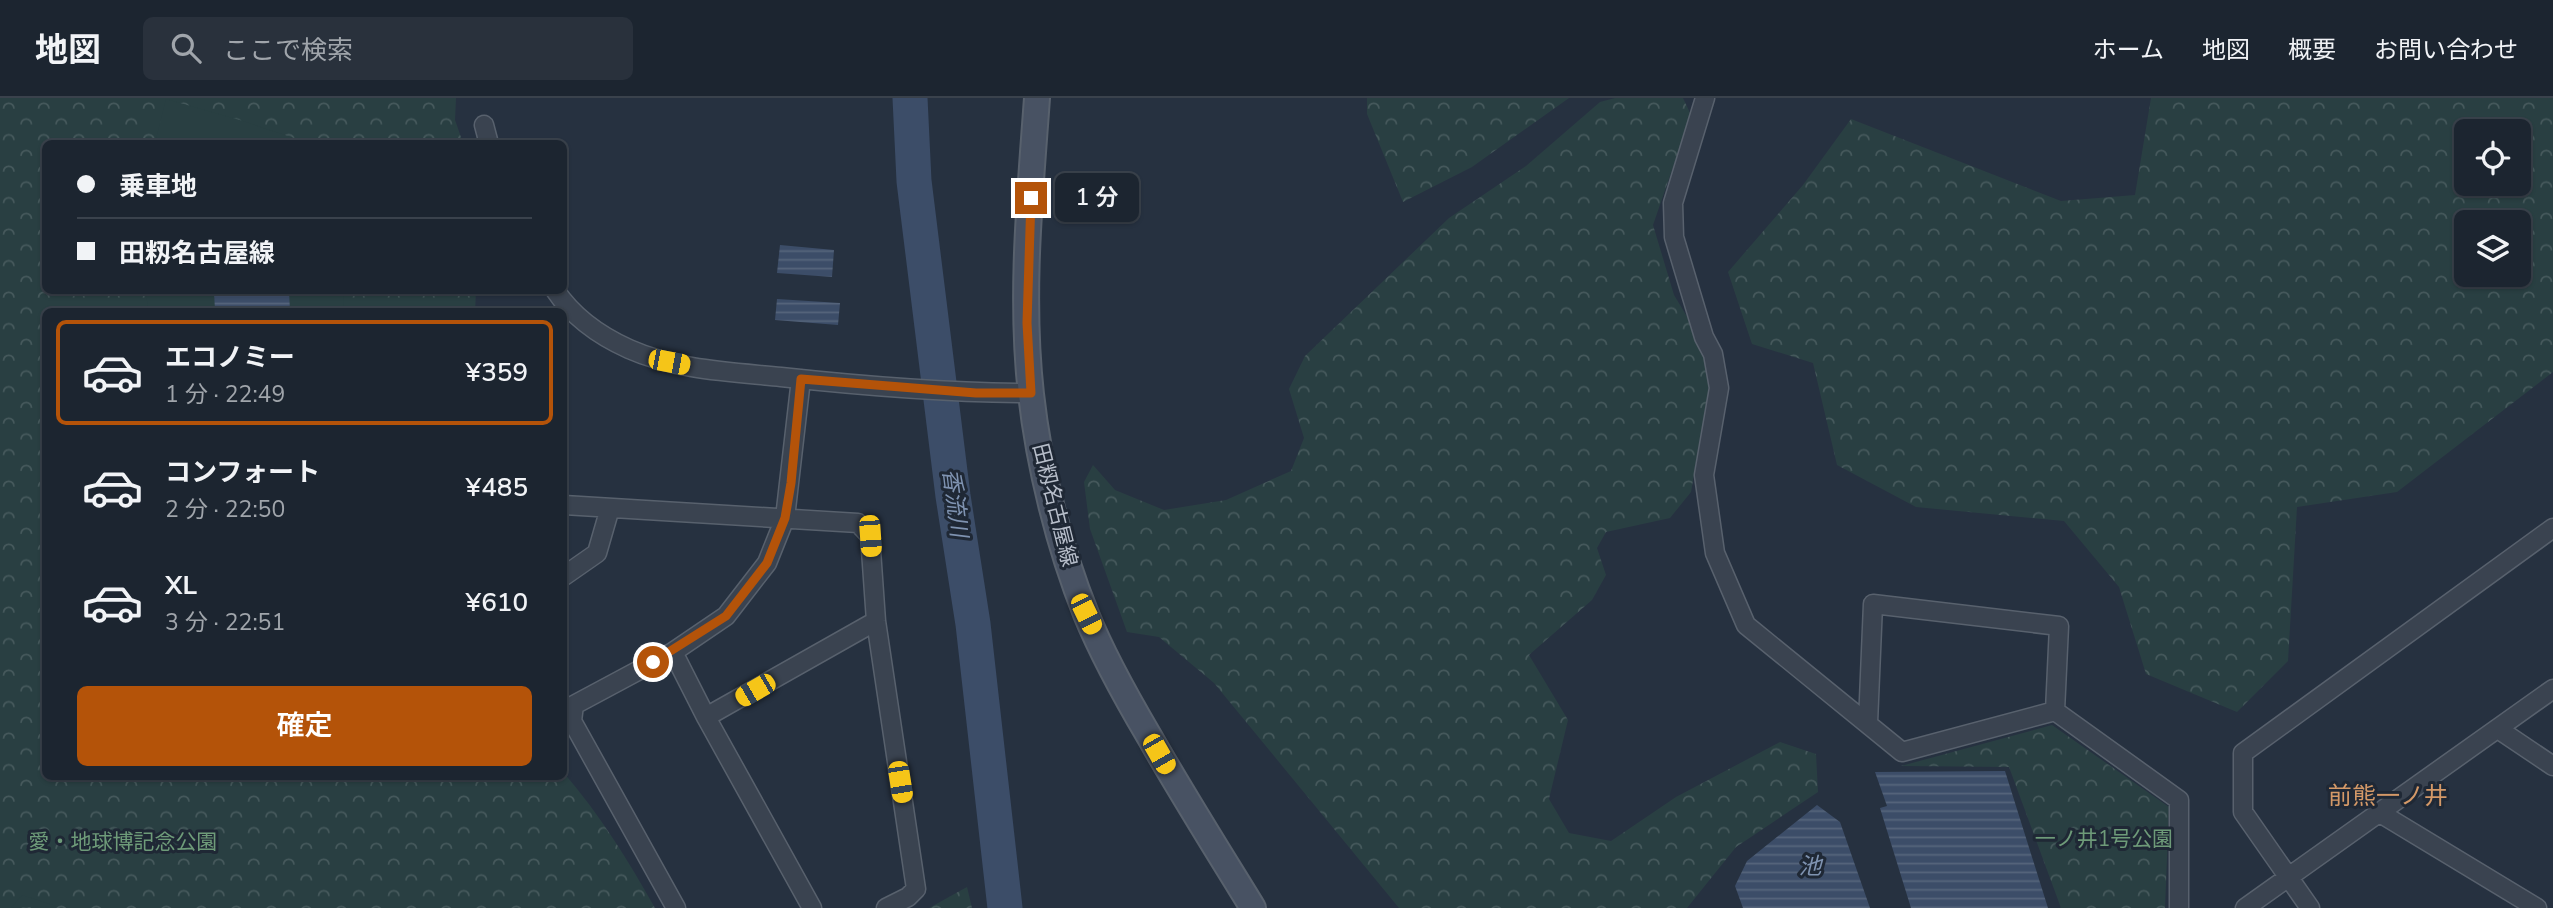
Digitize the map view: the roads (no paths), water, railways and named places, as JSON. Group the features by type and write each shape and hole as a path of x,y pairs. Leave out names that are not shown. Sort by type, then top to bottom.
{"main road":[{"name":"田籾名古屋線","path":"1037,98 1027,265 1027,323 1031,393 1038,440 1059,531 1086,614 1131,705 1253,908"}],"street":[{"path":"1705,98 1673,203 1674,237 1704,337 1713,354 1719,388 1704,475 1715,553 1746,625 1902,752 2055,711"},
{"path":"484,125 488,140"},
{"path":"567,308 597,331 631,350 669,362 716,371 976,393 1031,393"},
{"path":"676,908 572,721 569,700 673,652 726,616 767,563 785,518 801,379"},
{"path":"567,505 858,523 870,536 876,621 916,889 908,897 886,908"},
{"path":"567,574 597,553 610,508"},
{"path":"2310,908 2243,812 2244,753 2553,528"},
{"path":"1867,723 1873,604 2059,626 2055,711"},
{"path":"706,718 876,621"},
{"path":"673,652 706,718 812,908"},
{"path":"2245,908 2498,730 2553,688"},
{"path":"2055,711 2179,800 2179,908"},
{"path":"2498,730 2553,765"},
{"path":"2380,813 2537,908"}],"water":[{"path":"780,245 834,250 832,277 777,273"},
{"path":"214,294 289,294 290,308 215,308"},
{"path":"777,299 840,303 838,325 775,320"},
{"path":"2005,771 2048,908 1911,908 1880,808 1887,806 1875,772"},
{"name":"池","path":"1817,805 1840,822 1870,908 1743,908 1735,886 1747,861"}],"waterway":[{"name":"香流川","path":"910,98 914,181 953,496 973,624 1005,908"}],"district":[{"name":"前熊一ノ井","path":"2388,796"}],"park label":[{"name":"一ノ井1号公園","path":"2104,839"},
{"name":"愛・地球博記念公園","path":"123,842"}]}
